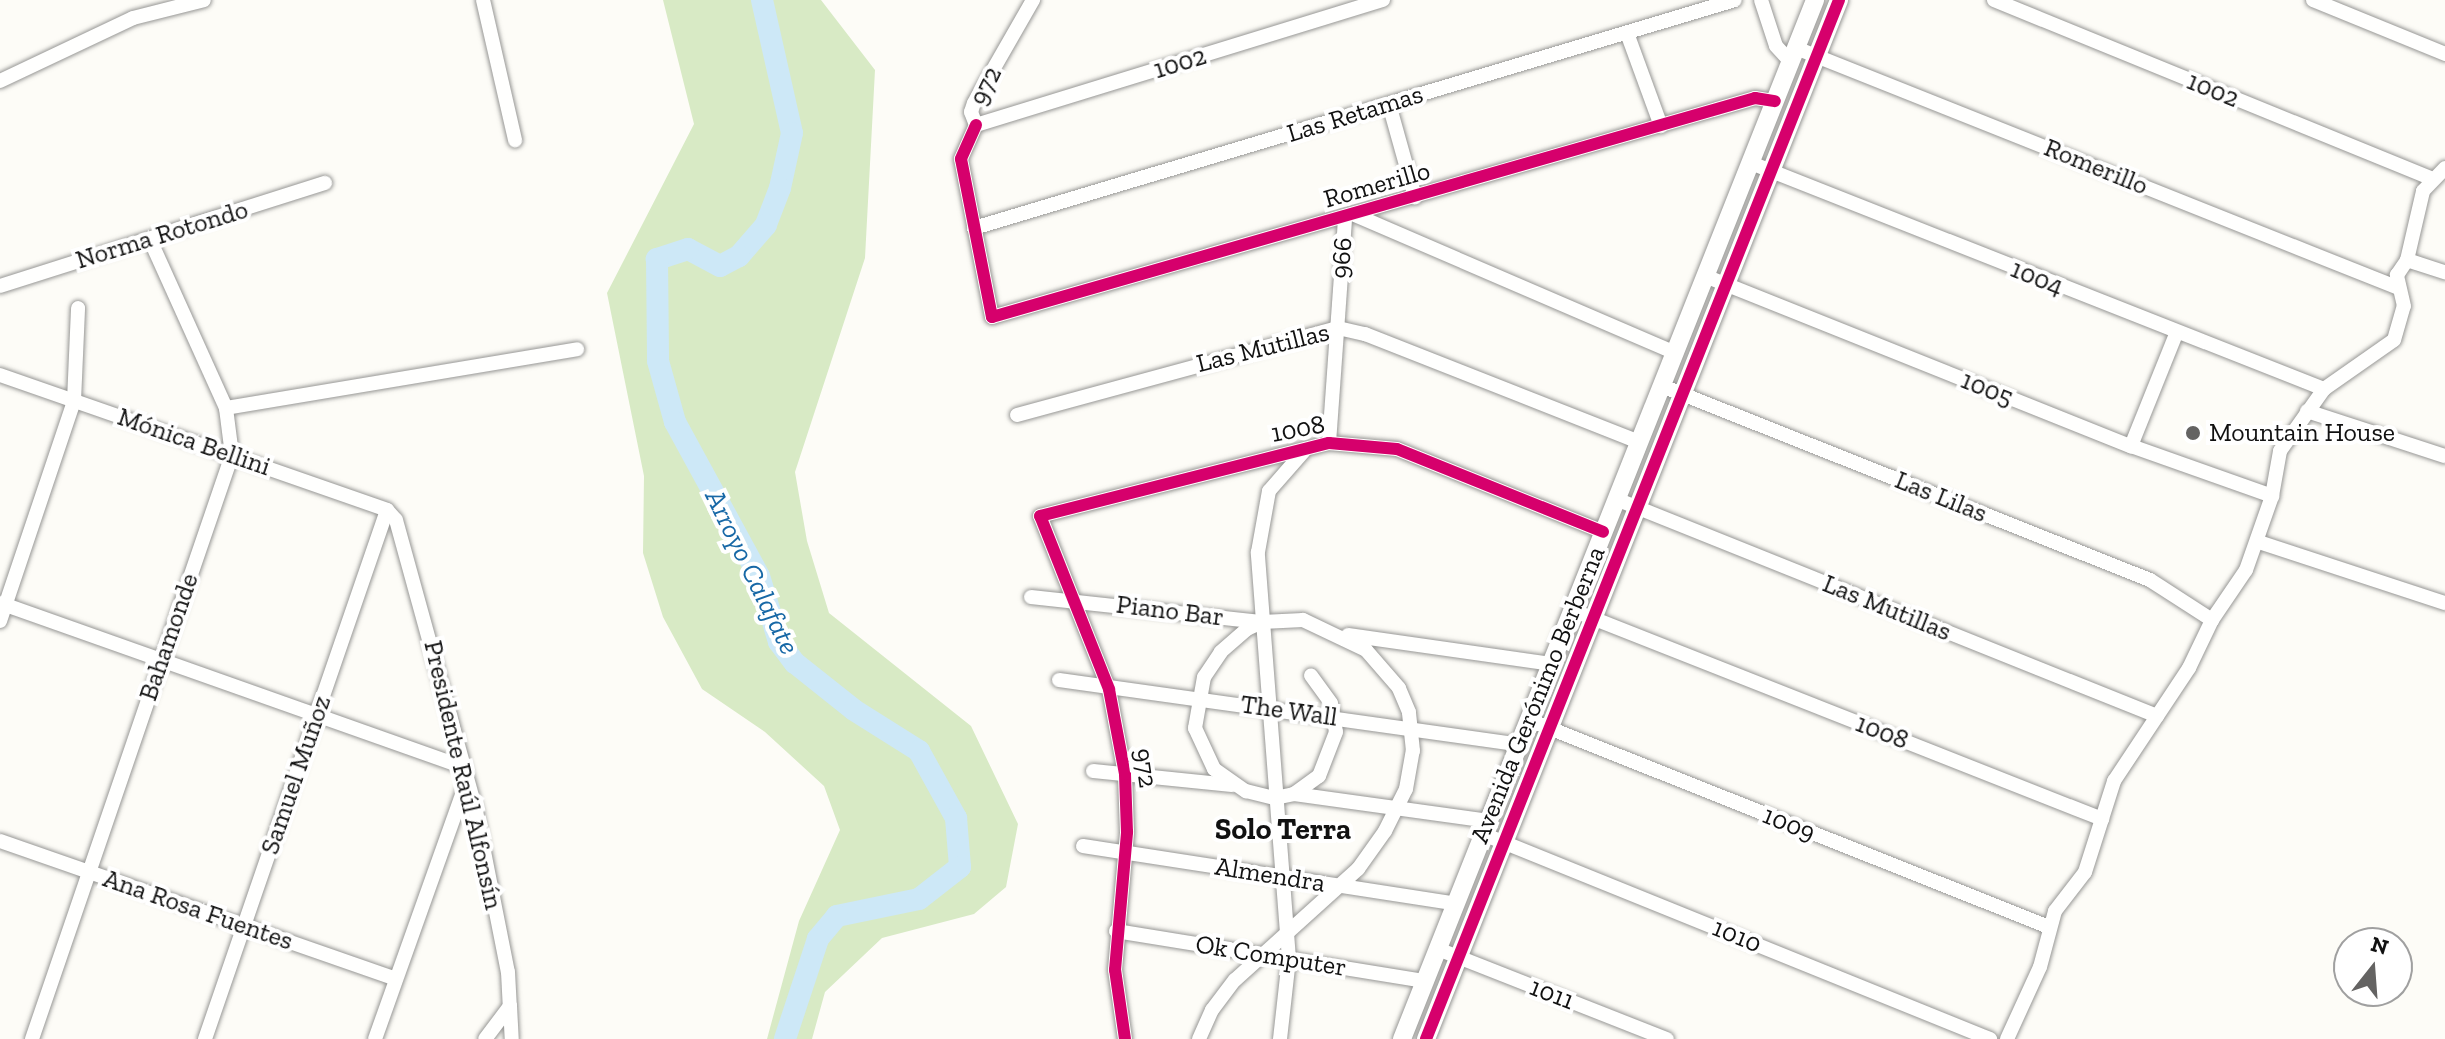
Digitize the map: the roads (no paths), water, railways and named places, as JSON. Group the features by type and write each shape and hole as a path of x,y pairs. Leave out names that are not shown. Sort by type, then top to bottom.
{"street":[{"path":"0,81 133,18 204,0"},
{"path":"483,0 515,140"},
{"name":"972","path":"992,317 961,159 976,125 971,112 974,103 1033,0"},
{"name":"1002","path":"976,125 1383,0"},
{"name":"Las Retamas","path":"974,228 1735,0"},
{"path":"1761,0 1776,46 1793,54"},
{"name":"Avenida Gerónimo Berberna","path":"1402,1039 1815,0"},
{"name":"Avenida Gerónimo Berberna","path":"1426,1039 1839,0"},
{"name":"1002","path":"1994,0 2433,179"},
{"path":"2313,0 2445,54"},
{"path":"1627,33 1661,126"},
{"name":"Romerillo","path":"1793,54 1817,56 2396,287"},
{"name":"Romerillo","path":"992,317 1755,98 1775,101"},
{"path":"1389,104 1415,197"},
{"name":"1004","path":"1751,163 2176,334 2324,389"},
{"path":"2007,1039 2040,967 2049,927 2085,872 2122,765 2189,668 2212,620 2259,542 2280,451 2324,389 2394,340 2404,306 2396,287 2407,260 2423,191 2445,168"},
{"name":"Norma Rotondo","path":"0,286 325,183"},
{"path":"1350,216 1675,353"},
{"name":"966","path":"1329,443 1350,216"},
{"name":"Bahamonde","path":"32,1039 232,455 226,408 150,240"},
{"path":"2407,260 2445,272"},
{"name":"1005","path":"1705,276 2131,446 2272,496"},
{"path":"0,621 3,604 74,401 78,308"},
{"name":"Las Mutillas","path":"1017,415 1338,328 1365,334 1639,442"},
{"path":"2131,446 2176,334"},
{"path":"226,408 577,349"},
{"name":"Mónica Bellini","path":"0,375 387,510"},
{"name":"Las Lilas","path":"1662,386 2150,580 2212,620"},
{"path":"2307,411 2445,456"},
{"name":"1008","path":"1040,516 1329,443 1397,449 1603,532"},
{"path":"1280,1039 1289,959 1267,707 1258,552 1263,512 1275,480 1307,448"},
{"name":"Las Mutillas","path":"1616,499 2157,716"},
{"name":"Samuel Muñoz","path":"205,1039 387,510"},
{"name":"Presidente Raúl Alfonsín","path":"387,510 403,533 466,774 510,1006 512,1039"},
{"name":"972","path":"1040,516 1109,689 1125,774 1125,854 1116,931 1116,987 1125,1039"},
{"path":"2259,542 2445,603"},
{"name":"Piano Bar","path":"1031,597 1074,599 1262,622 1303,620 1340,634"},
{"path":"3,604 466,774 375,1039"},
{"name":"1008","path":"1572,610 2102,819"},
{"path":"1235,785 1214,769 1199,743 1196,698 1221,652 1262,622"},
{"path":"1340,634 1551,664"},
{"path":"1199,1039 1222,994 1343,886 1398,808 1412,769 1411,729 1399,688 1387,669 1340,634"},
{"path":"1093,771 1235,785 1275,798 1294,794 1328,763 1334,748 1334,717 1311,675"},
{"name":"The Wall","path":"1059,680 1519,745"},
{"name":"1009","path":"1529,720 2049,927"},
{"name":"1010","path":"1294,794 1398,808 1486,827 1503,842 1990,1039"},
{"name":"Ana Rosa Fuentes","path":"0,841 396,979"},
{"name":"Almendra","path":"1083,846 1456,904"},
{"name":"Ok Computer","path":"1116,931 1425,981"},
{"name":"1011","path":"1438,949 1667,1039"},
{"path":"485,1039 510,1006"}],"waterway":[{"name":"Arroyo Calafate","path":"762,0 792,133 780,188 766,225 739,256 720,266 688,249 657,259 658,361 675,422 759,576 779,642 795,663 854,710 919,751 956,818 960,867 919,899 837,916 818,939 785,1039"}],"place":[{"name":"Mountain House","path":"2193,433"}],"district":[{"name":"Solo Terra","path":"1283,829"}]}
